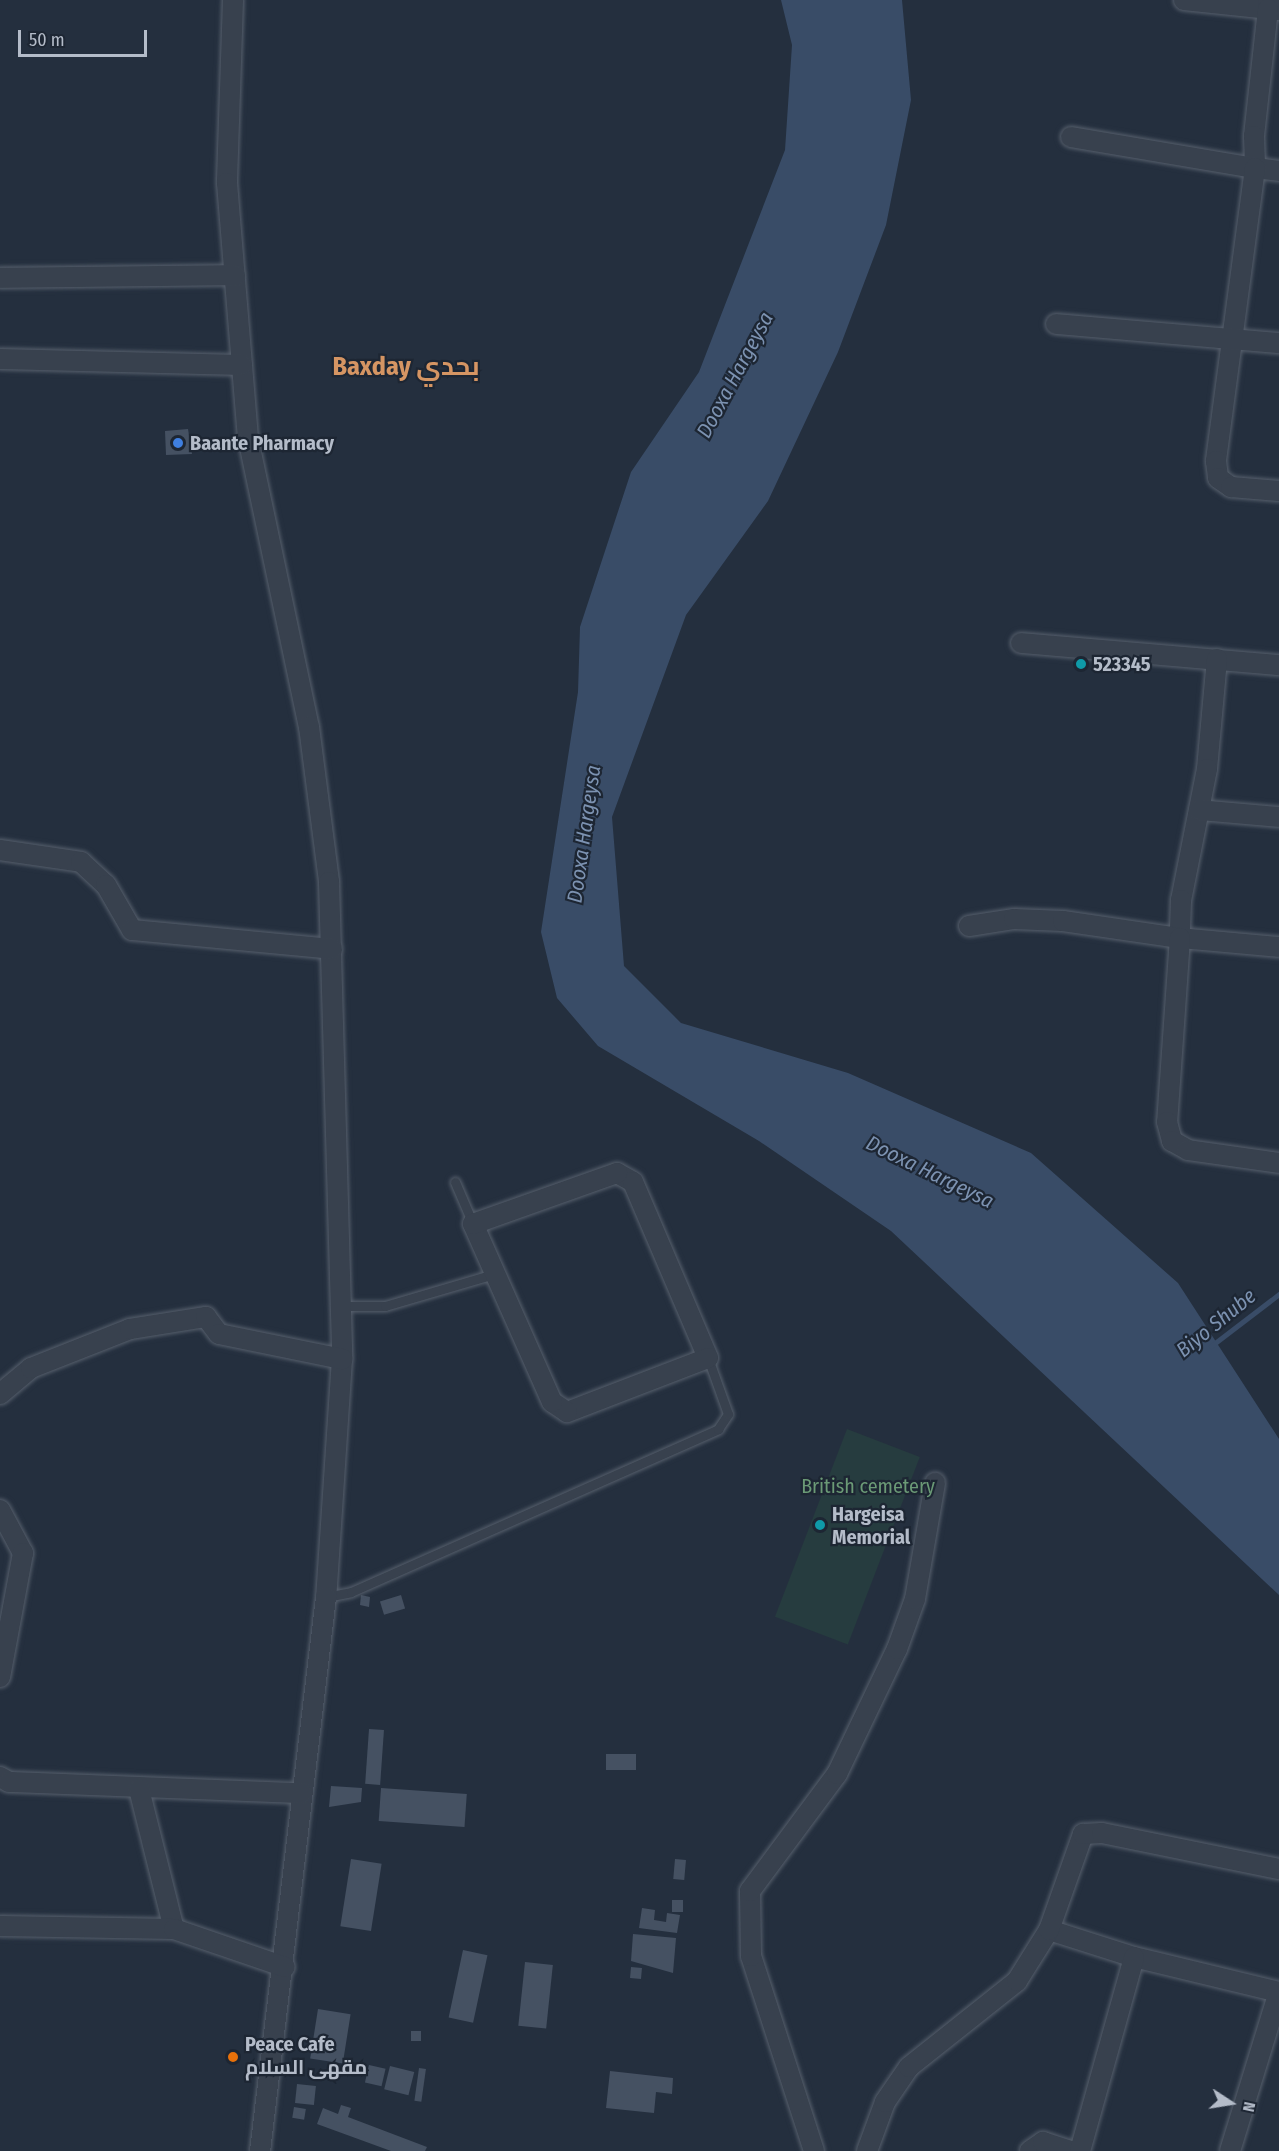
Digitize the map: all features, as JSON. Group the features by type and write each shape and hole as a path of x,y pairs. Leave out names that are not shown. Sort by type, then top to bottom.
{"street":[{"path":"233,0 227,183 248,438 309,727 332,949 342,1359 326,1597 302,1793 285,1966 260,2151"},
{"path":"1184,0 1272,6 1257,86 1255,168 1232,337 1218,478 1231,487 1279,491"},
{"path":"1071,137 1279,171"},
{"path":"0,278 235,276"},
{"path":"1056,324 1279,342"},
{"path":"0,359 242,365"},
{"path":"1021,643 1279,665"},
{"path":"1217,659 1199,810 1180,938 1167,1122 1172,1141 1188,1150 1279,1163"},
{"path":"1199,810 1279,817"},
{"path":"0,850 81,862 106,885 132,930 332,949"},
{"path":"969,926 1014,919 1064,921 1180,938 1279,947"},
{"path":"604,1175 627,1175 708,1358 576,1411 559,1410 495,1274 473,1224 604,1175"},
{"path":"0,1394 31,1368 130,1329 206,1317 219,1334 342,1359"},
{"path":"814,2151 751,1956 750,1891 837,1774 897,1649 915,1599 935,1483"},
{"path":"0,1510 23,1553 0,1677"},
{"path":"0,1777 139,1789 302,1793"},
{"path":"139,1789 174,1929"},
{"path":"867,2151 885,2102 909,2067 1017,1981 1049,1930 1083,1834 1102,1833 1279,1869"},
{"path":"0,1926 174,1929 285,1966"},
{"path":"1049,1930 1134,1957 1279,1992 1230,2151"},
{"path":"1080,2151 1134,1957"},
{"path":"1030,2151 1043,2142 1071,2151"}],"lane":[{"path":"455,1182 473,1224"},
{"path":"341,1306 385,1306 495,1274"},
{"path":"326,1597 351,1592 718,1429 728,1414 708,1358"}],"green space":[{"name":"British cemetery","path":"847,1429 920,1457 848,1645 775,1617"}],"water":[{"name":"Dooxa Hargeysa","path":"781,0 902,0 911,100 886,225 838,352 768,501 686,615 612,817 624,966 681,1023 848,1073 1031,1153 1178,1283 1279,1439 1279,1595 891,1231 759,1141 598,1046 557,998 541,932 578,692 580,627 631,472 699,372 785,150 792,45"}],"building":[{"name":"Baante Pharmacy","path":"188,429 192,454 166,455 165,431"},
{"path":"361,1595 370,1597 369,1607 360,1605"},
{"path":"401,1595 405,1608 384,1615 380,1601"},
{"path":"369,1729 384,1730 380,1785 365,1784"},
{"path":"606,1754 636,1754 636,1770 606,1770"},
{"path":"331,1786 362,1788 361,1802 329,1807"},
{"path":"381,1788 467,1794 464,1827 379,1821"},
{"path":"351,1859 382,1864 371,1931 340,1926"},
{"path":"675,1859 686,1860 684,1880 673,1879"},
{"path":"672,1900 683,1900 683,1912 672,1912"},
{"path":"642,1908 655,1910 654,1920 666,1922 667,1913 680,1915 677,1933 639,1928"},
{"path":"633,1934 676,1938 673,1973 631,1961"},
{"path":"463,1950 487,1955 473,2023 449,2017"},
{"path":"525,1962 553,1965 546,2029 518,2026"},
{"path":"631,1967 642,1968 641,1979 630,1978"},
{"path":"318,2009 351,2014 343,2064 310,2058"},
{"path":"411,2031 421,2031 421,2041 411,2041"},
{"path":"369,2065 386,2069 382,2086 365,2083"},
{"path":"390,2066 414,2072 408,2095 384,2089"},
{"path":"419,2068 426,2069 421,2102 414,2101"},
{"path":"610,2071 673,2078 672,2094 656,2092 654,2113 606,2108"},
{"path":"297,2084 316,2086 314,2105 295,2103"},
{"path":"341,2105 351,2108 348,2117 427,2147 425,2151 391,2151 317,2124 323,2108 338,2114"},
{"path":"294,2107 306,2109 304,2120 292,2118"}],"waterway":[{"name":"Biyo Shube","path":"1211,1346 1279,1294"}],"place":[{"name":"Baante Pharmacy","path":"178,443"},
{"name":"523345","path":"1081,664"},
{"name":"Hargeisa Memorial","path":"820,1525"},
{"name":"Peace Cafe مقهى السلام","path":"233,2057"}],"district":[{"name":"Baxday بحدي","path":"406,367"}]}
